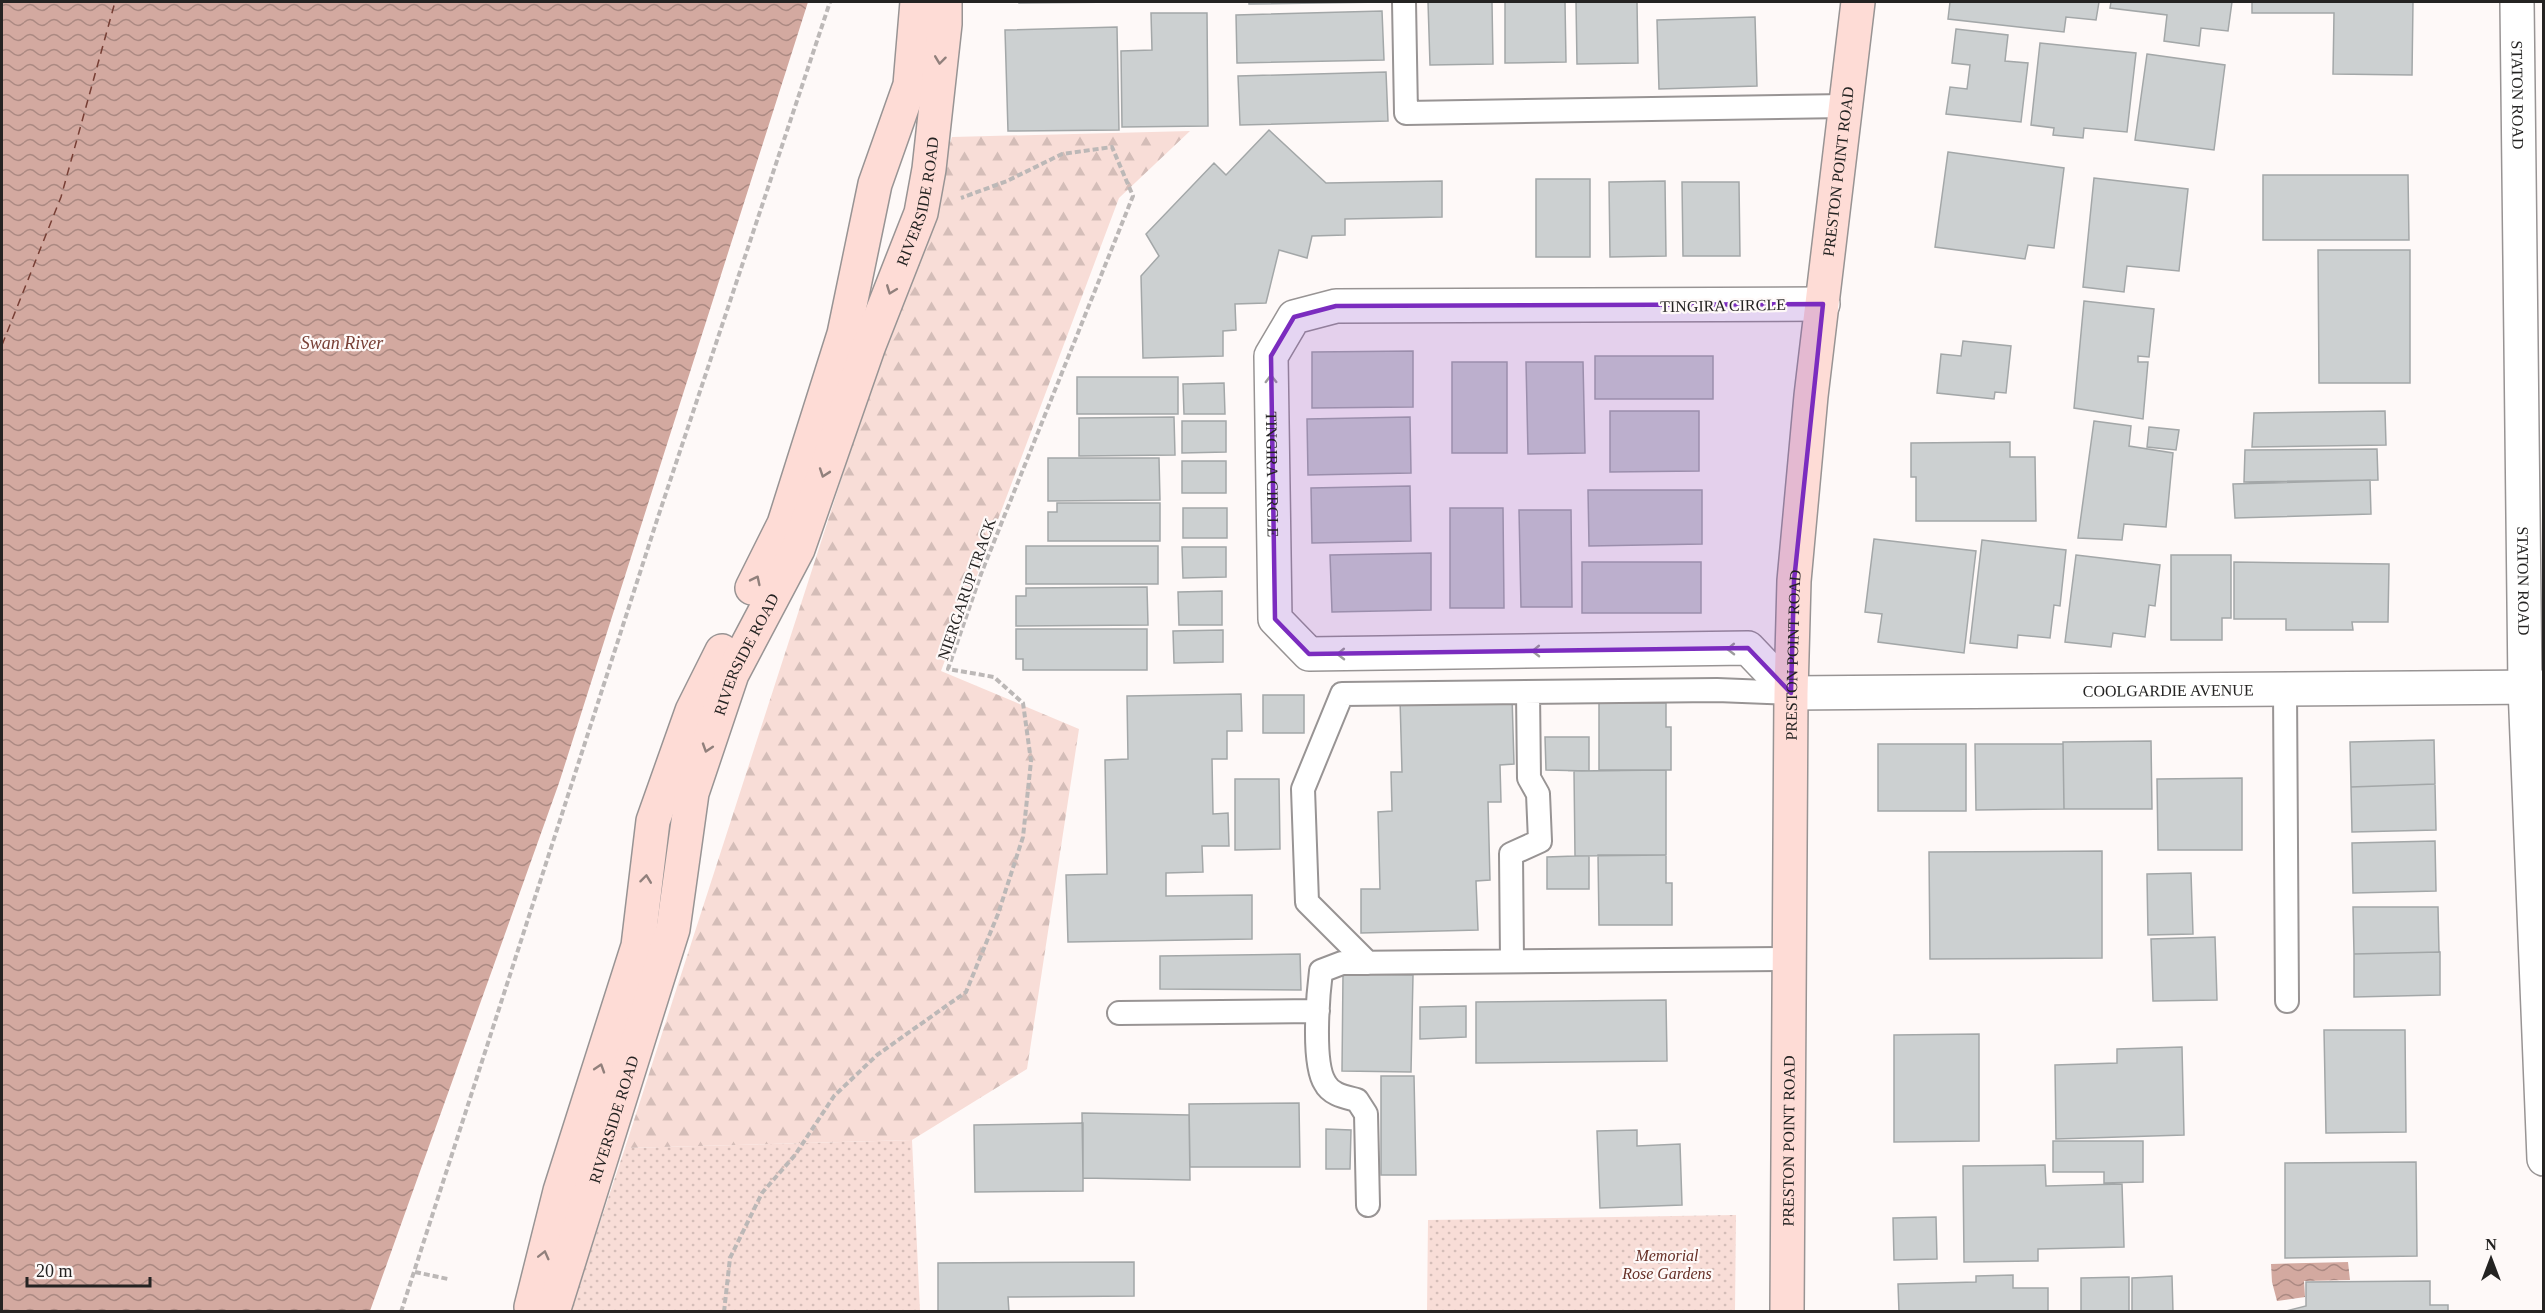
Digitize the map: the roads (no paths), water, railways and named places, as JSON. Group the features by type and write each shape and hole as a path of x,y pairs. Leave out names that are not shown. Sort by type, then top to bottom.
{"street":[{"name":"RIVERSIDE ROAD","path":"530,1311 560,1191 639,946 653,821 692,711 784,524 844,334 868,213 888,143 900,117 910,85 917,2"},
{"name":"RIVERSIDE ROAD","path":"553,1311 673,929 692,793 732,674 798,549 868,348 921,213 929,170 945,24 945,2"},
{"name":"PRESTON POINT ROAD","path":"1787,1311 1791,693 1794,581 1811,396 1858,2"},
{"name":"STATON ROAD","path":"2517,2 2544,1159"},
{"name":"TINGIRA CIRCLE","path":"1791,693 1748,648 1310,654 1275,619 1271,356 1294,317 1336,306 1823,304"},
{"name":"COOLGARDIE AVENUE","path":"1791,693 2534,687"}],"lane":[{"path":"1404,2 1406,113 1846,106"},
{"path":"2285,689 2287,1001"},
{"path":"1368,963 1307,902 1303,789 1342,694 1717,690 1791,693"},
{"path":"1512,961 1511,854 1540,841 1538,794 1529,778 1528,692"},
{"path":"1368,1205 1366,1114 1357,1100 1338,1095 1325,1084 1318,1059 1321,971 1342,963 1789,959"},
{"path":"1119,1013 1318,1011"}],"water":[{"name":"Swan River","path":"2,2 808,2 559,783 370,1311 2,1311"},
{"path":"2348,1262 2350,1280 2304,1281 2305,1297 2277,1301 2272,1282 2271,1264"}],"park label":[{"name":"Memorial Rose Gardens","path":"1667,1264"}]}
